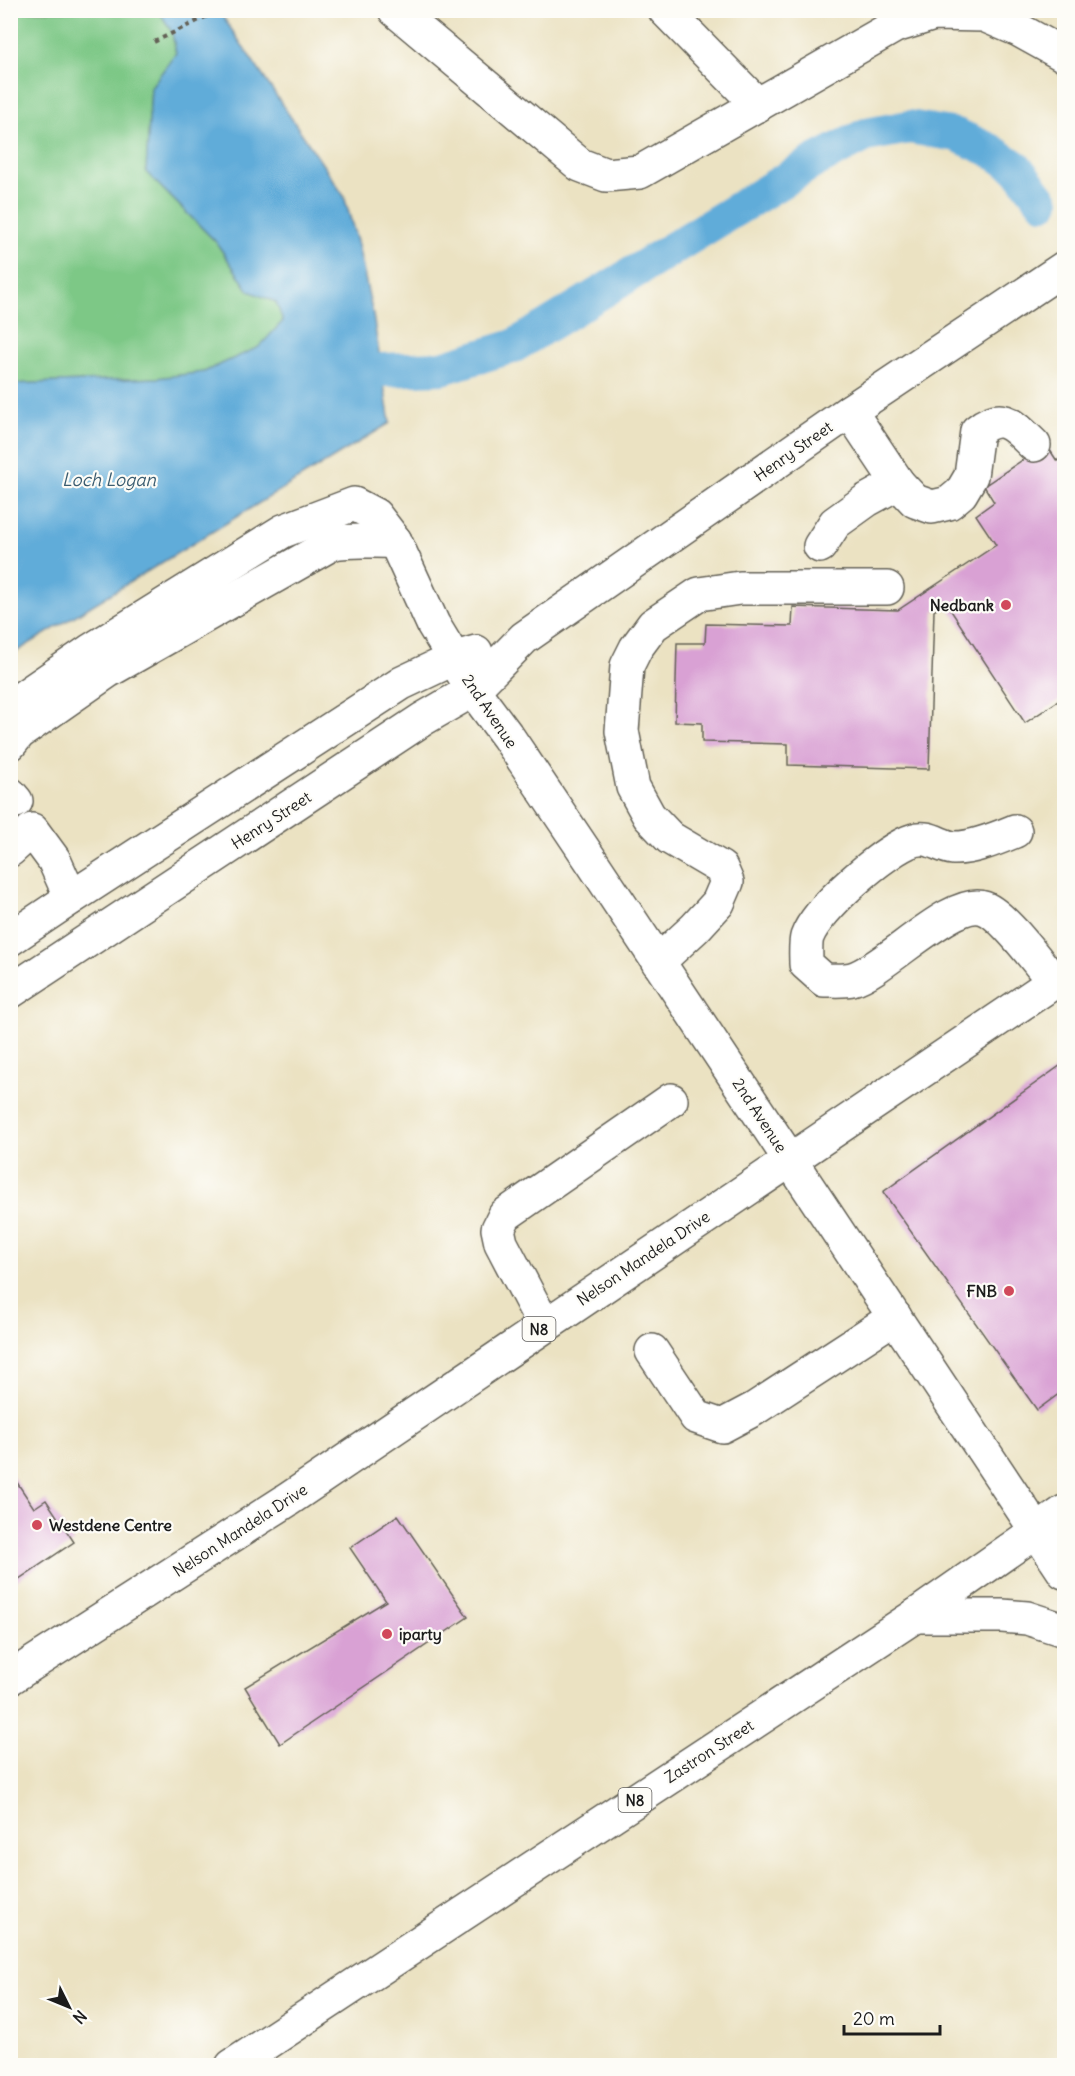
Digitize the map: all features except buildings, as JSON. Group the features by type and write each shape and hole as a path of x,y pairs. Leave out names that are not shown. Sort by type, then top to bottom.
{"main road":[{"path":"395,10 580,165 606,175 640,172 895,26 934,14 984,15 1019,30 1065,55"},
{"path":"665,10 758,105"},
{"name":"Henry Street","path":"10,992 423,719 473,690 524,638 850,411 1065,268"},
{"path":"850,411 898,483 915,501 932,507 949,503 961,494 970,476 977,431 988,422 1001,420 1015,428 1034,445"},
{"path":"820,546 835,523 867,500 898,483"},
{"name":"2nd Avenue","path":"10,706 90,651 283,531 354,504 375,515 395,541 434,624 473,690 508,737 1065,1572"},
{"path":"10,744 19,733 108,671 333,543 351,540 395,541"},
{"path":"658,962 718,903 726,882 720,868 670,838 649,816 633,787 622,731 627,666 636,648 653,625 699,594 740,588 887,588"},
{"name":"Henry Street","path":"10,939 71,897 402,683 455,658 524,638"},
{"path":"10,850 32,830 54,860 71,897"},
{"path":"1015,831 988,842 953,848 929,839 915,839 898,848 848,886 823,910 807,937 806,964 824,980 852,979 962,909 984,908 1001,920 1059,978"},
{"name":"Nelson Mandela Drive","path":"10,1678 289,1498 1059,978"},
{"path":"544,1325 501,1243 498,1228 505,1215 671,1100"},
{"path":"652,1351 696,1418 722,1426 754,1409 895,1317"},
{"name":"Zastron Street","path":"232,2066 915,1616 1065,1512"},
{"path":"915,1616 1027,1618 1065,1630"}],"path":[{"path":"154,42 220,10"}],"green space":[{"path":"10,11 159,11 172,32 176,54 151,87 146,172 216,242 249,291 276,302 284,321 259,347 204,372 157,378 11,384"}],"water":[{"name":"Loch Logan","path":"159,11 219,11 344,196 358,245 373,315 390,423 11,655 11,384 157,378 204,372 259,347 283,321 276,302 249,291 216,242 146,172 151,87 176,53 172,32"}],"waterway":[{"path":"381,370 442,368 514,346 815,161 866,135 909,127 957,135 990,150 1017,168 1043,202"}],"place":[{"name":"Nedbank","path":"1006,605"},
{"name":"FNB","path":"1009,1291"},
{"name":"Westdene Centre","path":"37,1525"},
{"name":"iparty","path":"387,1634"}]}
